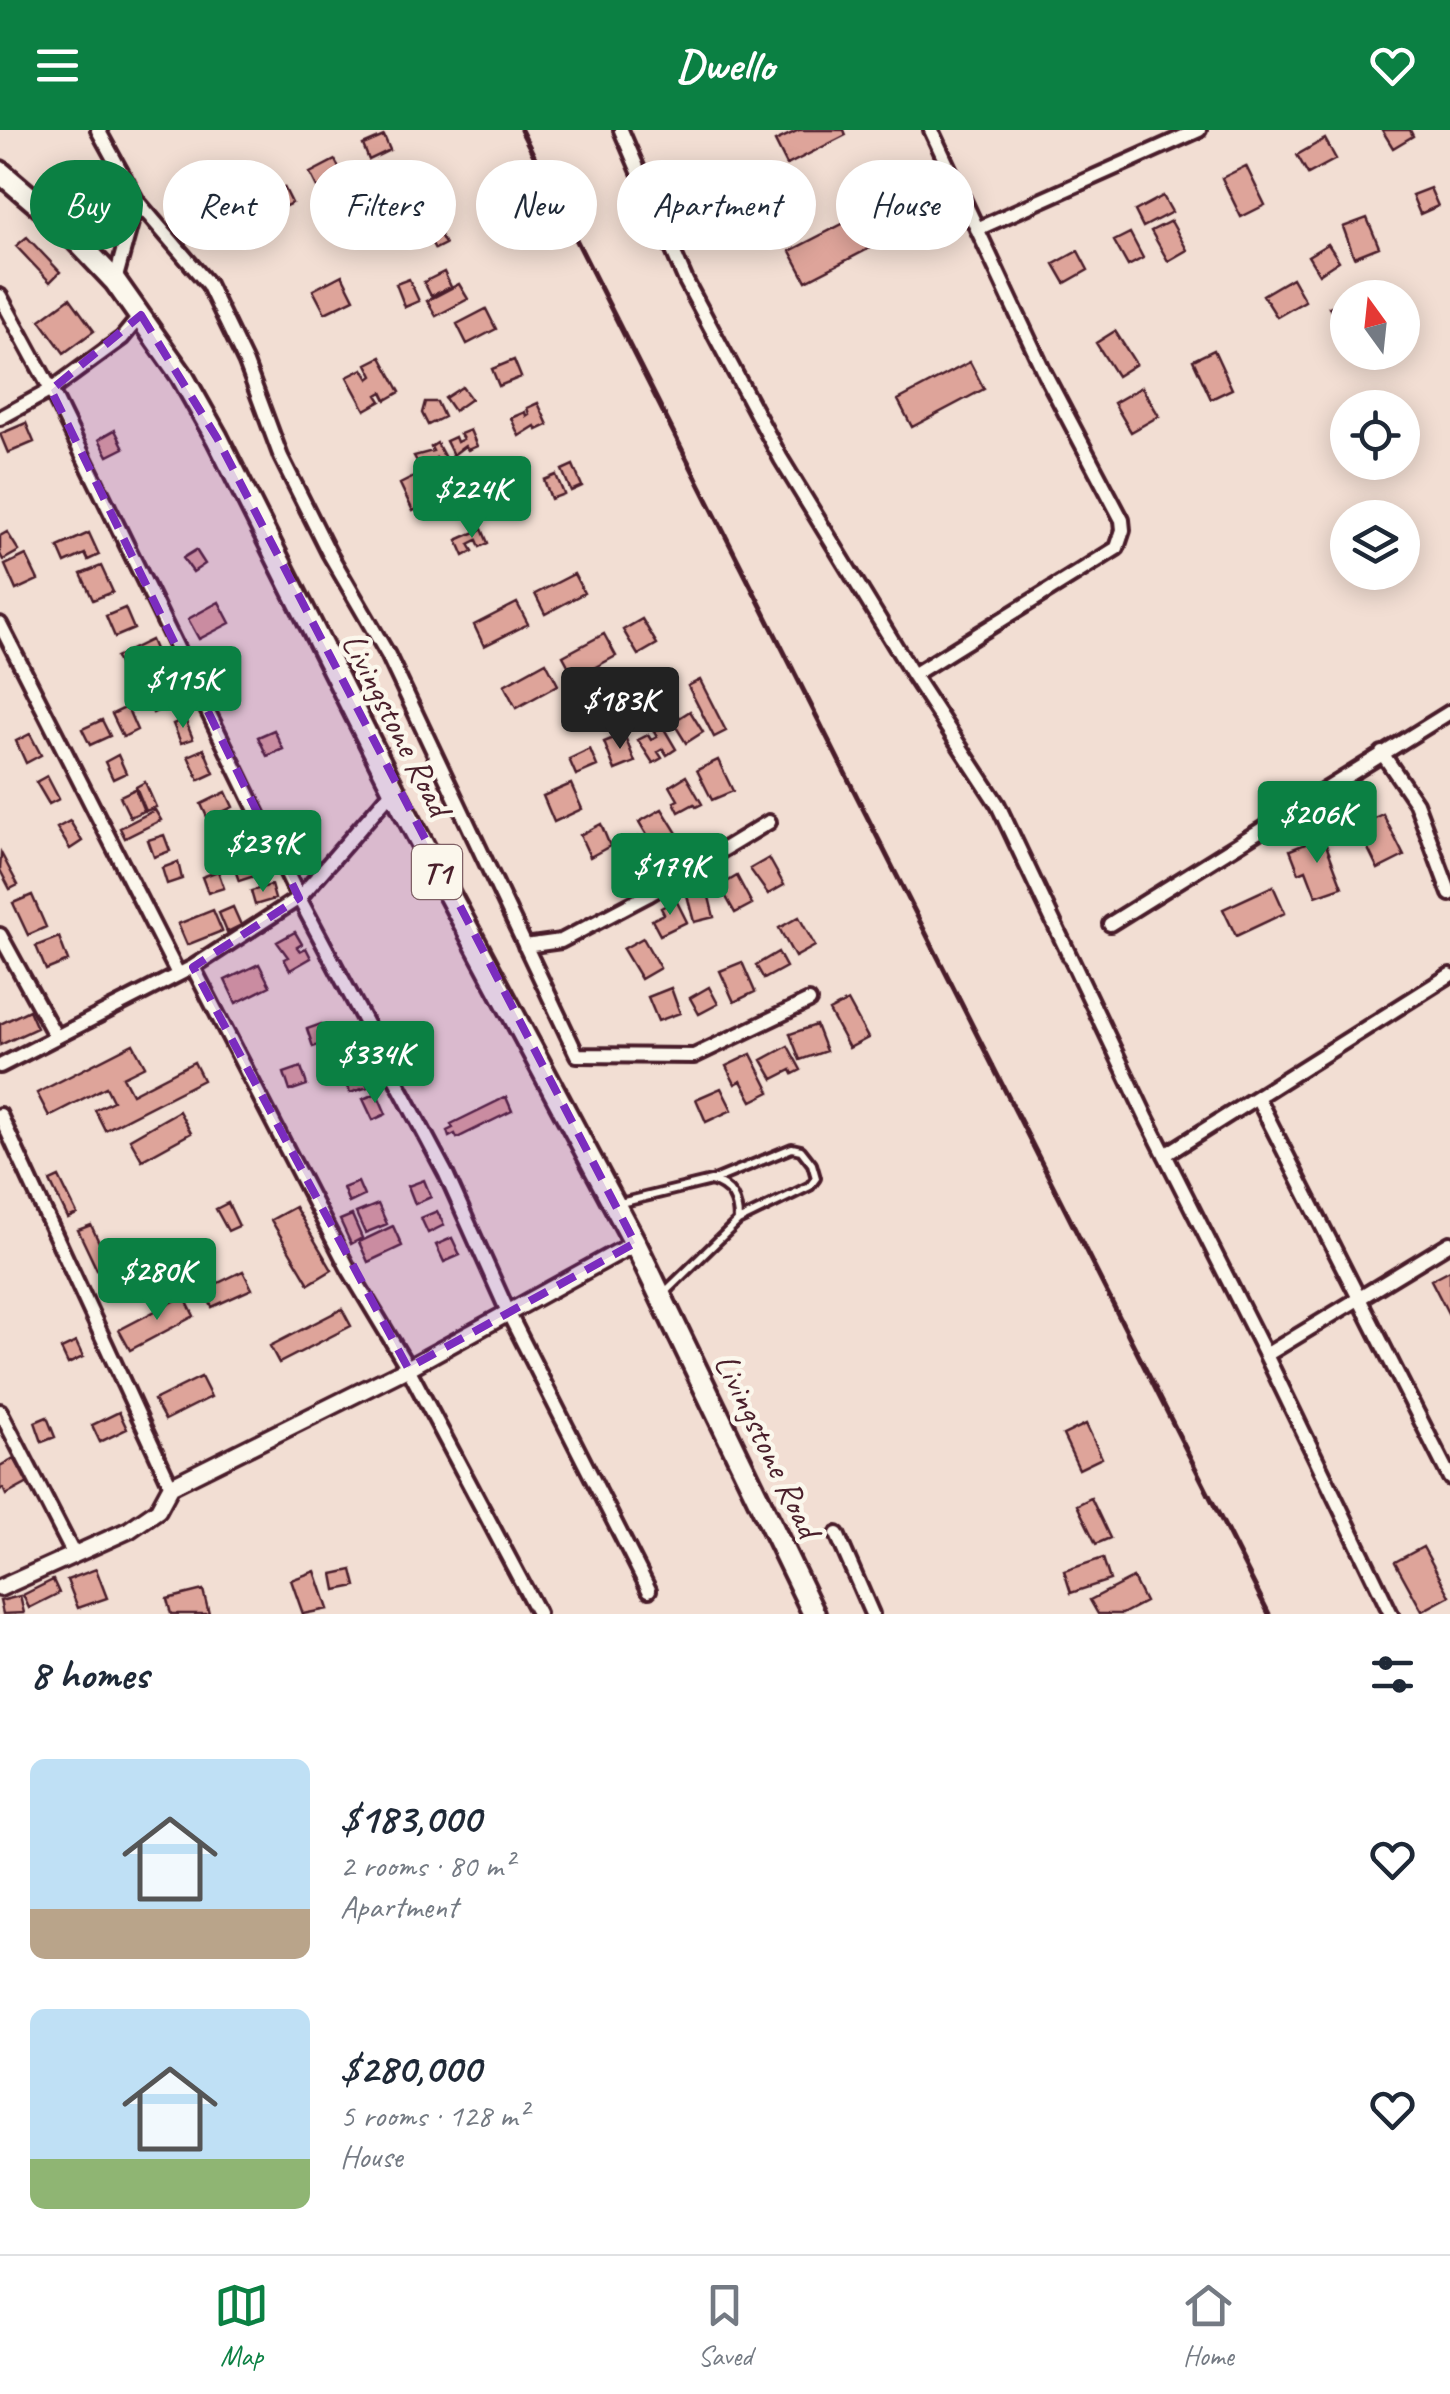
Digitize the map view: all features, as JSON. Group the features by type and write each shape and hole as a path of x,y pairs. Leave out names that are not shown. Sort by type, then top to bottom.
{"highway":[{"name":"Livingstone Road","path":"0,172 62,224 114,280 141,315 218,438 394,789 636,1243 814,1614"}],"street":[{"path":"98,130 114,160"},
{"path":"621,130 686,281 781,460 998,805 1391,1614"},
{"path":"913,675 1117,548 1123,530 1122,520 1044,374 931,130"},
{"path":"976,229 1199,130"},
{"path":"143,208 208,284 246,363 281,457 335,564 388,656 577,1055 694,1056 809,1001"},
{"path":"114,280 123,250"},
{"path":"0,296 51,390 299,898 446,1174 508,1312 649,1590"},
{"path":"0,418 51,390 122,338 141,315"},
{"path":"0,624 178,974"},
{"path":"1110,924 1450,712"},
{"path":"1382,753 1416,803 1450,894"},
{"path":"0,1066 193,967 299,898 394,789"},
{"path":"525,946 560,941 648,895 769,822"},
{"path":"0,935 56,1038"},
{"path":"193,967 348,1268 408,1368 538,1613"},
{"path":"1165,1155 1450,974"},
{"path":"1257,1097 1450,1478"},
{"path":"0,1115 172,1486"},
{"path":"0,1588 129,1530 158,1510 172,1486 408,1368 636,1243"},
{"path":"1266,1355 1450,1243"},
{"path":"0,1411 72,1553"},
{"path":"837,1534 872,1614"}],"lane":[{"path":"614,1204 711,1181 792,1148 801,1150 812,1164 816,1178 810,1186 738,1222 661,1296"},
{"path":"711,1181 724,1185 738,1203 738,1222"}],"highlighted area":[{"path":"141,315 217,438 635,1243 408,1368 193,967 299,898 51,390"}],"building":[{"path":"799,130 844,130 846,135 797,160 784,160 775,141"},
{"path":"1382,130 1410,130 1413,136 1393,148"},
{"path":"384,136 390,150 369,160 363,145"},
{"path":"1325,139 1336,159 1308,174 1297,155"},
{"path":"1246,166 1265,205 1241,217 1222,178"},
{"path":"1430,188 1438,206 1420,214 1412,195"},
{"path":"1163,196 1172,212 1143,227 1135,211"},
{"path":"1367,218 1379,247 1354,257 1343,227"},
{"path":"1171,221 1187,250 1168,261 1151,231"},
{"path":"836,227 836,250 866,250 806,281 790,251 816,250 816,238"},
{"path":"1130,233 1143,258 1128,266 1114,241"},
{"path":"27,237 30,250 39,250 60,272 50,282 16,246"},
{"path":"1328,244 1339,261 1319,274 1308,256"},
{"path":"1078,251 1088,270 1065,283 1054,264"},
{"path":"444,272 451,287 431,296 424,282"},
{"path":"342,275 354,299 325,313 313,290"},
{"path":"1292,278 1305,301 1277,317 1263,295"},
{"path":"409,279 419,301 405,307 396,284"},
{"path":"459,284 468,299 436,316 427,301"},
{"path":"70,298 94,331 64,353 40,320"},
{"path":"486,309 496,329 467,344 457,324"},
{"path":"1115,331 1136,364 1117,376 1096,343"},
{"path":"1214,350 1232,389 1211,399 1193,360"},
{"path":"381,357 400,392 386,400 382,392 377,395 381,401 365,410 347,377 363,369 369,379 373,376 367,364"},
{"path":"514,360 521,377 499,386 492,369"},
{"path":"970,362 984,389 912,427 898,400"},
{"path":"462,387 471,399 454,411 445,398"},
{"path":"1142,387 1159,416 1131,432 1114,403"},
{"path":"425,402 437,402 444,417 428,425 422,413"},
{"path":"538,403 548,425 537,430 535,426 519,436 511,418 525,412 526,416 527,408"},
{"path":"26,423 34,442 8,453 0,434"},
{"path":"115,430 124,448 108,456 99,439"},
{"path":"470,430 477,446 468,450 465,446 453,455 446,441 455,437 457,442 463,439 460,434"},
{"path":"437,443 446,460 439,463 436,458 422,470 414,456 433,451 431,447"},
{"path":"573,465 582,486 571,491 562,470"},
{"path":"430,466 455,481 448,492 424,477"},
{"path":"556,475 564,494 551,499 544,480"},
{"path":"416,476 429,503 413,511 400,484"},
{"path":"482,529 488,543 480,547 477,540 469,544 473,551 464,556 457,540"},
{"path":"7,532 19,551 3,560 0,536"},
{"path":"89,533 99,555 88,560 85,554 65,563 58,547"},
{"path":"196,550 205,564 193,572 183,558"},
{"path":"26,555 38,580 16,590 5,565"},
{"path":"101,566 113,592 93,600 81,574"},
{"path":"574,574 584,593 545,614 535,594"},
{"path":"219,602 230,623 199,639 188,619"},
{"path":"517,603 528,624 484,646 474,625"},
{"path":"125,608 134,629 115,637 106,616"},
{"path":"642,619 657,644 638,655 623,630"},
{"path":"604,634 616,656 575,678 563,656"},
{"path":"151,640 161,663 126,679 116,657"},
{"path":"546,662 558,685 516,708 504,685"},
{"path":"700,680 726,731 714,737 688,686"},
{"path":"161,686 170,705 153,713 144,693"},
{"path":"127,707 137,730 123,737 112,714"},
{"path":"690,711 703,732 686,743 673,722"},
{"path":"185,719 193,739 181,743 173,724"},
{"path":"102,720 110,736 90,745 82,729"},
{"path":"663,727 676,749 667,755 663,749 658,752 662,758 653,763 638,740 648,735 651,740 657,737 654,732"},
{"path":"274,730 283,749 267,756 258,737"},
{"path":"30,734 41,755 26,763 16,741"},
{"path":"624,734 635,762 615,770 604,742"},
{"path":"204,749 214,773 199,780 188,756"},
{"path":"590,749 597,766 576,775 569,759"},
{"path":"118,755 126,773 113,779 105,762"},
{"path":"718,760 733,791 712,800 697,770"},
{"path":"47,776 59,799 49,804 36,782"},
{"path":"686,776 702,804 679,812 670,786"},
{"path":"145,782 156,807 146,811 136,787"},
{"path":"571,784 582,809 554,822 543,796"},
{"path":"135,789 144,811 130,817 120,796"},
{"path":"226,792 233,807 208,819 201,804"},
{"path":"662,809 680,838 657,852 639,822"},
{"path":"155,810 161,820 125,838 120,828"},
{"path":"1383,814 1404,856 1378,869 1357,826"},
{"path":"70,821 82,841 70,849 57,828"},
{"path":"601,824 610,846 590,857 580,835"},
{"path":"164,835 170,851 154,857 148,840"},
{"path":"638,837 649,857 626,869 616,848"},
{"path":"1323,837 1342,887 1316,896 1306,870 1299,873 1290,850"},
{"path":"1,853 18,885 10,889 0,870"},
{"path":"262,858 267,872 239,881 234,867"},
{"path":"769,858 784,885 768,894 750,869"},
{"path":"178,862 182,879 167,884 162,868"},
{"path":"218,871 224,888 208,893 202,877"},
{"path":"737,876 752,904 735,913 720,886"},
{"path":"271,885 275,899 255,905 251,891"},
{"path":"1273,886 1285,913 1236,936 1223,909"},
{"path":"707,889 714,917 694,922 687,895"},
{"path":"32,895 46,927 28,935 13,903"},
{"path":"676,900 687,922 660,935 652,920 664,914 661,908"},
{"path":"233,907 241,925 227,932 219,913"},
{"path":"213,910 222,931 187,945 178,924"},
{"path":"799,917 815,946 795,957 779,928"},
{"path":"295,932 302,944 297,947 300,951 306,948 311,958 290,970 284,959 288,957 277,942"},
{"path":"59,937 68,961 46,970 36,946"},
{"path":"643,938 660,968 641,979 623,949"},
{"path":"778,952 786,967 764,979 756,965"},
{"path":"742,962 755,992 734,1002 720,971"},
{"path":"259,964 270,986 236,1003 225,980"},
{"path":"709,987 718,1004 699,1014 690,998"},
{"path":"671,988 680,1013 658,1021 648,997"},
{"path":"848,1001 868,1038 849,1048 829,1011"},
{"path":"29,1010 37,1028 0,1045 0,1024"},
{"path":"321,1024 327,1042 313,1047 307,1029"},
{"path":"816,1025 826,1051 800,1060 790,1034"},
{"path":"133,1044 145,1066 123,1077 132,1094 194,1062 203,1080 105,1130 95,1110 113,1101 106,1087 49,1116 37,1093"},
{"path":"788,1046 801,1070 793,1074 791,1070 773,1079 762,1060"},
{"path":"751,1054 770,1092 752,1101 741,1081 735,1084 726,1066"},
{"path":"301,1067 307,1085 290,1091 284,1073"},
{"path":"363,1073 368,1087 350,1093 345,1079"},
{"path":"721,1088 732,1110 706,1122 696,1099"},
{"path":"377,1093 386,1114 373,1120 363,1099"},
{"path":"506,1097 512,1111 457,1138 455,1134 449,1137 451,1124"},
{"path":"179,1111 191,1133 142,1160 130,1139"},
{"path":"59,1177 77,1214 68,1218 50,1181"},
{"path":"424,1180 431,1197 415,1204 408,1186"},
{"path":"358,1182 364,1196 349,1203 343,1188"},
{"path":"228,1203 239,1226 228,1231 216,1209"},
{"path":"378,1204 387,1224 365,1233 356,1213"},
{"path":"295,1207 332,1270 309,1284 271,1220"},
{"path":"437,1211 444,1225 428,1233 421,1218"},
{"path":"352,1215 362,1238 351,1244 340,1220"},
{"path":"91,1225 109,1264 97,1270 78,1230"},
{"path":"393,1226 402,1246 368,1262 359,1242"},
{"path":"452,1238 460,1255 444,1262 436,1245"},
{"path":"1450,1270 1450,1317 1431,1280"},
{"path":"243,1271 252,1289 212,1307 204,1290"},
{"path":"184,1296 194,1316 130,1350 119,1330"},
{"path":"342,1309 351,1326 279,1363 270,1346"},
{"path":"76,1342 83,1357 68,1364 61,1349"},
{"path":"201,1377 211,1397 165,1420 154,1400"},
{"path":"119,1412 127,1429 100,1442 92,1425"},
{"path":"47,1417 55,1437 42,1442 35,1422"},
{"path":"1086,1424 1102,1458 1079,1469 1063,1435"},
{"path":"14,1458 28,1483 6,1495 3,1488 0,1490 0,1466"},
{"path":"1091,1498 1110,1538 1096,1544 1077,1505"},
{"path":"1423,1547 1450,1596 1422,1611 1395,1562"},
{"path":"1103,1558 1110,1580 1071,1593 1064,1571"},
{"path":"96,1569 107,1598 78,1608 67,1580"},
{"path":"352,1570 356,1586 336,1590 333,1574"},
{"path":"315,1571 328,1609 303,1614 291,1580"},
{"path":"1133,1578 1145,1602 1122,1614 1098,1614 1090,1600"},
{"path":"53,1580 59,1593 29,1608 23,1595"},
{"path":"203,1590 209,1614 171,1614 167,1599"},
{"path":"20,1596 24,1613 3,1614 0,1601"}],"railway":[{"path":"521,130 1269,1614"}]}
